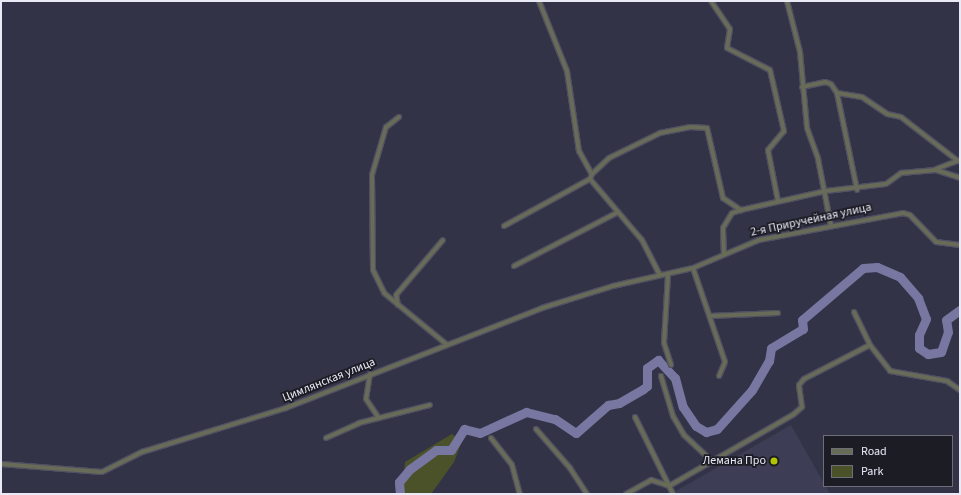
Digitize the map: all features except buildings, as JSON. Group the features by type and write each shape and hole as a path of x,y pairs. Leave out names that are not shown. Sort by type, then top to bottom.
{"street":[{"path":"539,1 567,71 580,135 580,151 592,174"},
{"path":"711,1 730,29 727,48 770,70 784,131 768,150 778,202"},
{"path":"787,1 800,52 802,87 807,128 826,191 831,226"},
{"path":"802,87 825,82 831,84 837,93 857,190"},
{"path":"724,254 723,228 732,213 826,191 857,190 886,184 901,173 936,170 959,160 901,117 887,114 862,97 837,93"},
{"path":"399,117 386,127 374,167 371,241 373,270 379,287 399,307 446,344"},
{"path":"504,226 590,178 592,174 609,158 660,133 707,128 723,198 741,210"},
{"path":"936,170 960,178"},
{"path":"590,178 642,240 660,275"},
{"path":"514,266 618,212"},
{"name":"2-я Приручейная улица","path":"660,275 668,275 693,268 759,240 902,213 910,215 936,242 960,245"},
{"path":"399,307 396,295 443,240"},
{"path":"693,268 725,362 719,376"},
{"name":"Цимлянская улица","path":"1,464 102,472 142,452 265,415 542,308 660,275"},
{"path":"668,275 664,343 671,365"},
{"path":"854,312 870,346 890,371 947,381 960,390"},
{"path":"710,316 778,313"},
{"path":"626,494 651,480 669,486 802,407 799,385 804,379 870,346"},
{"path":"370,374 366,399 379,418"},
{"path":"660,376 673,416 684,435 712,461"},
{"path":"326,438 379,418 430,405"},
{"path":"635,417 673,494"},
{"path":"536,429 570,468 587,494"},
{"path":"491,438 512,465 520,494"}],"shaded area":[{"name":"Лемана Про","path":"791,425 823,482 823,487 826,487 830,494 678,494 676,491"}],"green space":[{"path":"452,434 462,441 454,462 431,494 396,494 395,480 404,474 405,462"}],"waterway":[{"path":"400,494 399,482 410,469 436,450 451,450 464,429 480,433 526,412 555,419 576,433 608,405 619,403 647,386 647,368 658,360 675,378 683,407 696,426 706,432 717,429 752,390 769,361 771,348 803,329 802,320 863,268 877,267 900,277 918,298 926,319 919,335 919,348 928,354 941,352 948,332 946,320 960,310"}],"place":[{"name":"Лемана Про","path":"774,461"}]}
